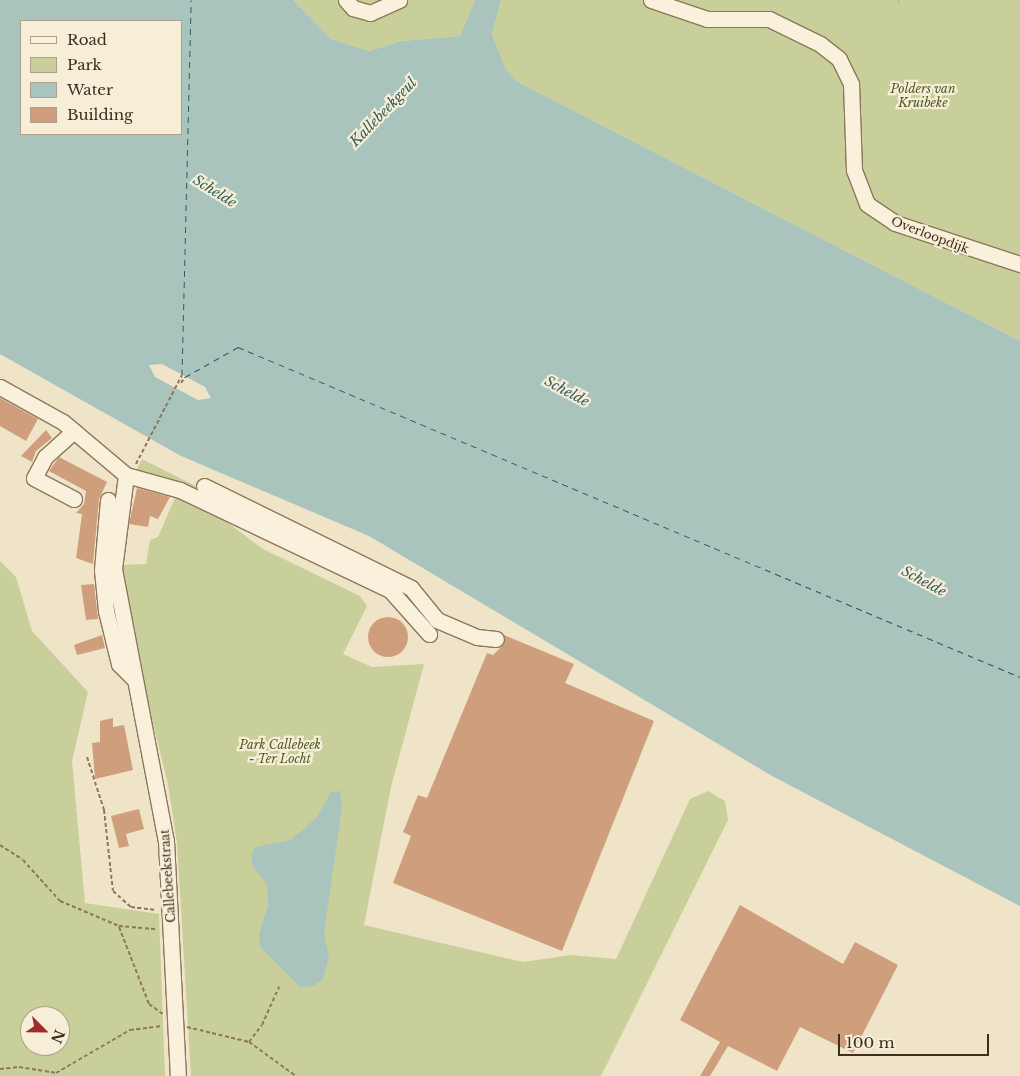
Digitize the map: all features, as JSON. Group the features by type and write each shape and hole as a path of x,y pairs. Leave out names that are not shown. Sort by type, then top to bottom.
{"street":[{"path":"346,0 353,8 370,13 399,0"},
{"name":"Overloopdijk","path":"651,0 707,19 769,19 820,44 839,59 851,84 854,170 867,204 895,223 1020,264"},
{"path":"0,387 74,431 126,475 187,493 477,637 496,639"},
{"path":"74,431 45,457 34,478 74,499"},
{"name":"Callebeekstraat","path":"126,475 114,569 134,679 161,803 171,911 178,1076"},
{"path":"204,486 412,588 430,614"},
{"name":"Callebeekstraat","path":"108,500 102,570 106,611 119,664 134,679"},
{"path":"399,599 429,634"}],"path":[{"path":"126,475 144,450 183,376"},
{"path":"87,757 104,810 113,891 132,907 171,911"},
{"path":"0,845 23,860 60,901 119,926 172,930"},
{"path":"119,926 149,1004 177,1025"},
{"path":"249,1042 262,1025 278,986"},
{"path":"0,1070 19,1067 56,1073 130,1030 177,1025 249,1042 296,1076"}],"green space":[{"path":"293,0 475,0 460,36 402,41 369,51 331,39"},
{"name":"Polders van Kruibeke","path":"501,0 1020,0 1020,341 518,82 506,71 492,34"},
{"path":"142,459 200,488 198,492 136,471"},
{"name":"Park Callebeek - Ter Locht","path":"177,493 204,505 263,549 360,596 367,606 343,654 372,667 424,664 391,787 364,925 523,962 571,955 616,959 690,799 708,791 725,801 728,820 601,1076 191,1076 177,843 168,785 128,618 122,565 146,564 150,540 158,537"},
{"path":"0,561 16,577 32,631 88,692 72,761 85,903 159,914 165,1076 0,1076"}],"water":[{"path":"0,0 293,0 331,39 369,51 402,41 460,36 475,0 501,0 492,34 506,70 518,82 1020,341 1020,906 772,776 369,536 181,456 0,354"},
{"path":"340,791 342,807 324,933 329,957 323,979 313,986 300,987 260,947 259,934 268,906 267,885 253,867 251,856 255,847 291,840 317,817 331,792"}],"pier":[{"path":"162,364 205,387 211,398 198,400 155,377 149,365"}],"building":[{"path":"0,398 38,419 26,441 0,426"},
{"path":"46,430 52,438 36,451 32,462 21,456"},
{"path":"59,457 107,482 99,499 93,564 76,558 82,514 76,513 84,504 86,491 49,471"},
{"path":"137,488 170,497 158,519 150,516 148,527 129,524"},
{"path":"94,584 98,619 86,620 81,585"},
{"path":"392,617 399,620 405,626 408,637 407,645 399,654 392,657 384,657 377,654 369,645 368,633 371,626 380,618"},
{"path":"102,635 105,648 77,655 74,645"},
{"path":"504,635 574,664 565,683 654,721 562,951 393,883 411,836 403,832 418,795 427,798 487,653 493,655 504,644"},
{"path":"113,718 113,727 124,725 133,770 95,779 92,743 100,742 100,721"},
{"path":"139,809 144,829 126,834 129,846 119,848 111,816"},
{"path":"740,905 843,964 855,942 898,965 853,1053 800,1027 777,1071 728,1046 710,1076 700,1076 720,1042 680,1020"}],"ferry route":[{"path":"182,375 191,0"},
{"path":"185,377 238,347 1020,677"}],"water label":[{"name":"Kallebeekgeul","path":"383,112"},
{"name":"Schelde","path":"215,191"},
{"name":"Schelde","path":"567,391"},
{"name":"Schelde","path":"924,581"}]}
